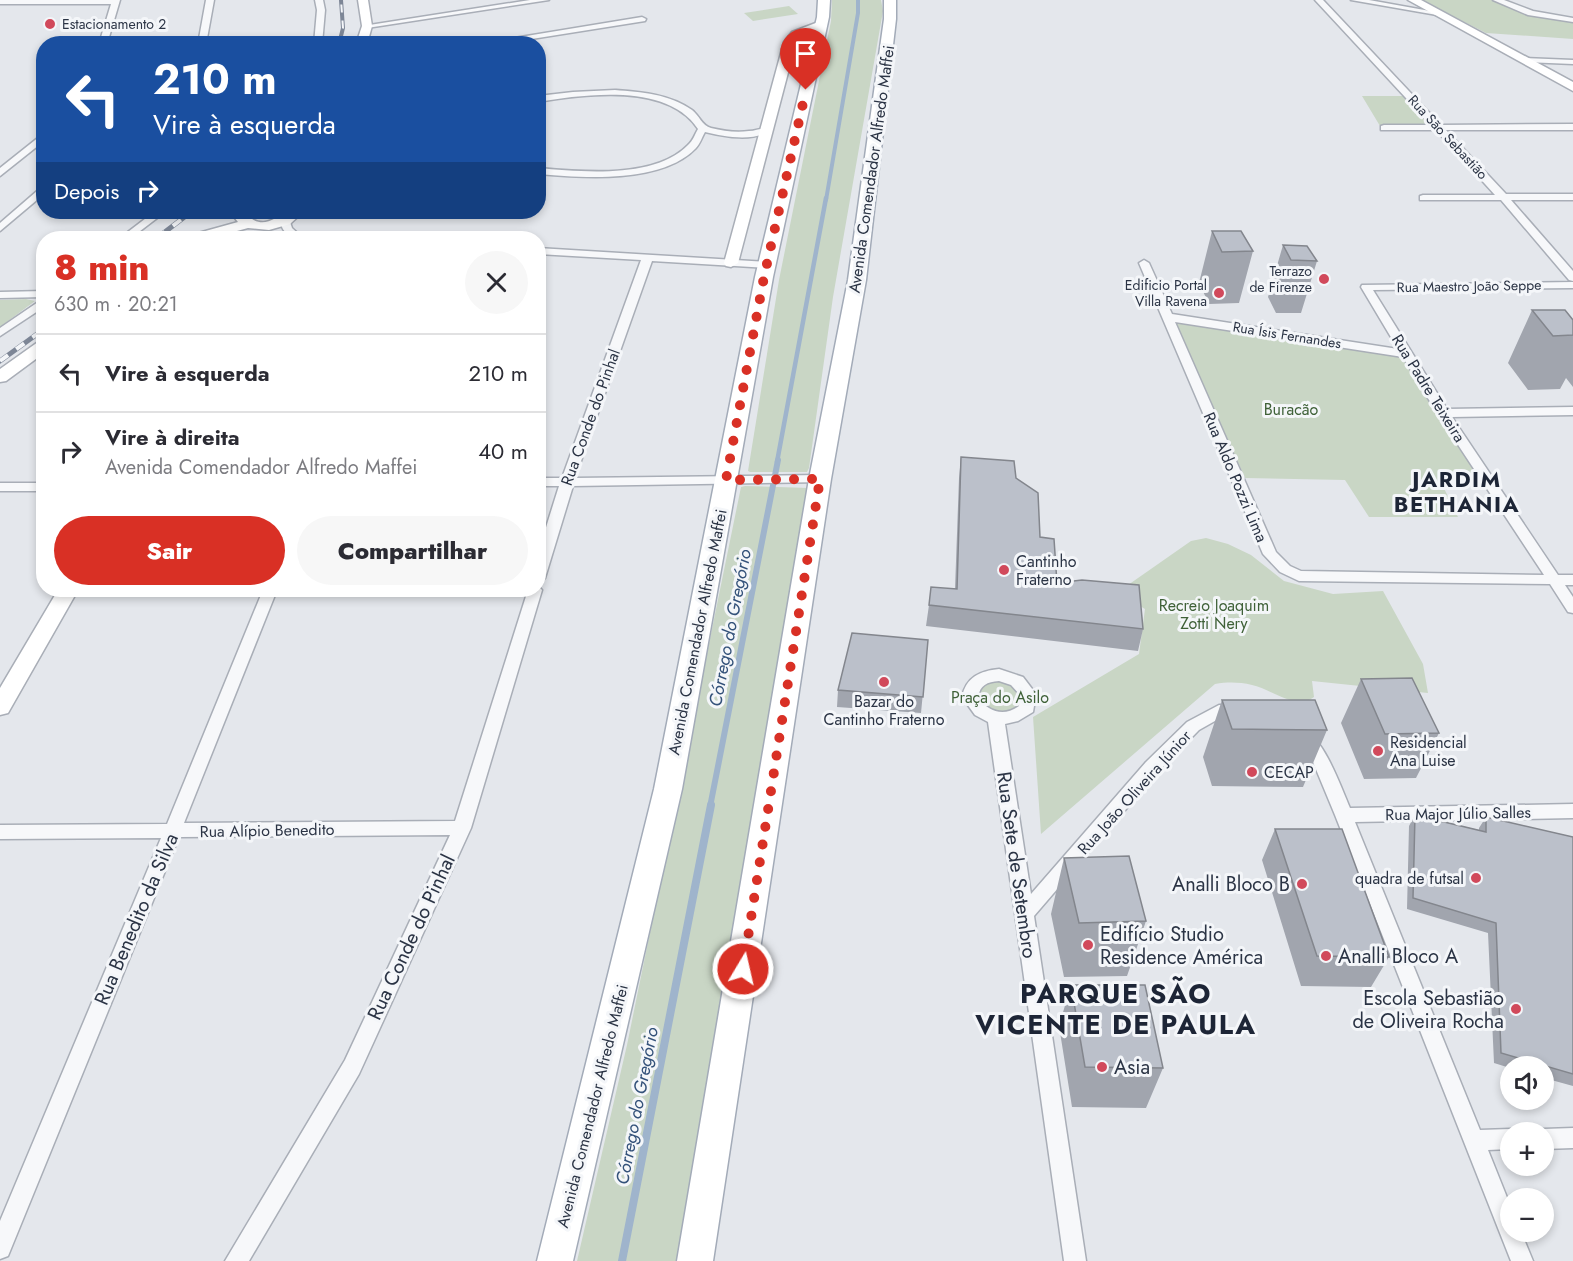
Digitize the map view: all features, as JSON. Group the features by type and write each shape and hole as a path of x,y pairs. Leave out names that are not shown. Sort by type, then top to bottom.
{"main road":[{"name":"Avenida Comendador Alfredo Maffei","path":"555,1261 668,789 734,479 767,266 825,8 824,0"},
{"name":"Avenida Comendador Alfredo Maffei","path":"695,1261 809,479 857,280 890,20 890,0"}],"street":[{"path":"203,36 210,0"},
{"path":"319,0 321,10 319,36"},
{"path":"363,0 367,26 364,36"},
{"path":"367,26 545,0"},
{"name":"Rua São Sebastião","path":"1319,0 1504,198 1573,278"},
{"path":"1355,0 1437,13"},
{"path":"1413,0 1573,87"},
{"path":"1497,0 1531,13 1573,20"},
{"path":"0,2 115,1 105,36"},
{"path":"533,36 642,19"},
{"path":"731,263 791,39 796,34 821,24"},
{"path":"1525,60 1573,62"},
{"path":"546,98 591,94 650,97 690,111 703,129 735,135 766,130"},
{"path":"1384,128 1573,127"},
{"path":"697,144 703,129"},
{"path":"546,171 604,175 630,172 675,159 697,144 733,140 761,149"},
{"path":"0,173 36,143"},
{"path":"1,226 36,195"},
{"path":"1423,198 1573,197"},
{"path":"134,231 150,219"},
{"path":"256,229 287,219"},
{"path":"285,221 289,231"},
{"path":"546,252 767,266"},
{"name":"Rua Conde do Pinhal","path":"546,552 567,482 647,259"},
{"name":"Rua Aldo Pozzi Lima","path":"1144,263 1270,554 1285,569 1299,576 1573,580"},
{"name":"Rua Maestro João Seppe","path":"1366,287 1573,285"},
{"name":"Rua Padre Teixeira","path":"1366,287 1443,412 1573,608"},
{"path":"0,295 36,294"},
{"path":"0,333 36,307"},
{"name":"Rua Ísis Fernandes","path":"1167,317 1408,354"},
{"path":"0,377 36,351"},
{"path":"1443,412 1573,411"},
{"path":"546,482 809,479"},
{"path":"0,487 36,486"},
{"path":"0,707 64,597"},
{"name":"Rua Benedito da Silva","path":"0,1248 267,597"},
{"name":"Rua Conde do Pinhal","path":"236,1261 352,1067 462,828 533,597"},
{"name":"Rua João Oliveira Júnior","path":"1023,916 1152,767 1193,726 1219,711 1234,709 1253,712"},
{"name":"Rua Sete de Setembro","path":"996,718 1075,1261"},
{"path":"1290,728 1307,740 1320,760 1344,815 1522,1261"},
{"name":"Rua Major Júlio Salles","path":"1344,815 1573,811"},
{"name":"Rua Alípio Benedito","path":"0,832 462,828"},
{"path":"1554,1138 1573,1138"},
{"path":"1474,1140 1500,1139"}],"green space":[{"path":"832,0 881,0 883,11 833,297 809,468 807,472 750,472 748,471 779,280 831,21"},
{"path":"1421,0 1491,0 1529,15 1573,23 1573,39 1486,33"},
{"path":"789,6 798,14 753,21 744,13"},
{"path":"1362,96 1406,96 1430,124 1380,126"},
{"path":"0,300 35,301 0,327"},
{"name":"Buracão","path":"1175,322 1404,356 1479,479 1439,478 1458,517 1369,517 1345,480 1245,478"},
{"path":"741,487 809,488 679,1261 577,1261 627,1045"},
{"name":"Recreio Joaquim Zotti Nery","path":"1206,538 1228,544 1251,555 1284,581 1333,594 1383,591 1423,664 1428,693 1312,681 1314,697 1300,702 1243,683 1215,684 1041,834 1033,717 1139,654 1145,609 1135,603 1128,585 1191,541"},
{"name":"Praça do Asilo","path":"994,678 1019,686 1024,704 1005,715 978,704 977,687"}],"building":[{"path":"1212,231 1241,231 1253,251 1222,252"},
{"path":"1283,245 1307,246 1317,261 1291,260"},
{"path":"1532,310 1565,310 1573,320 1573,335 1553,336"},
{"name":"Cantinho Fraterno","path":"961,457 1014,461 1016,478 1038,493 1040,537 1054,539 1057,583 1082,580 1139,585 1143,629 929,605 931,587 957,589"},
{"name":"Bazar do Cantinho Fraterno","path":"852,633 928,640 923,697 838,690"},
{"path":"1412,678 1439,733 1385,734 1361,679"},
{"path":"1222,700 1315,700 1327,730 1232,729"},
{"name":"Escola Sebastião de Oliveira Rocha","path":"1415,815 1486,832 1486,817 1573,837 1573,1074 1554,1068 1554,1056 1511,1056 1501,1053 1496,923 1413,898"},
{"path":"1275,829 1342,829 1389,957 1317,956"},
{"path":"1129,856 1146,921 1079,923 1064,858"},
{"path":"1071,985 1145,985 1163,1068 1085,1067"}],"waterway":[{"name":"Córrego do Gregório","path":"826,200 858,13 858,0"},
{"name":"Córrego do Gregório","path":"777,462 826,198"},
{"name":"Córrego do Gregório","path":"710,807 778,460"},
{"name":"Córrego do Gregório","path":"622,1261 711,805"}],"railway":[{"path":"341,0 343,28 341,36"},
{"path":"166,231 182,219"},
{"path":"0,361 36,335"}],"place":[{"name":"Estacionamento 2","path":"50,24"},
{"name":"Terrazo de Firenze","path":"1324,279"},
{"name":"Edificio Portal Villa Ravena","path":"1219,293"},
{"name":"Cantinho Fraterno","path":"1004,570"},
{"name":"Bazar do Cantinho Fraterno","path":"884,682"},
{"name":"Residencial Ana Luise","path":"1378,751"},
{"name":"CECAP","path":"1252,772"},
{"name":"quadra de futsal","path":"1476,878"},
{"name":"Analli Bloco B","path":"1302,884"},
{"name":"Edifício Studio Residence América","path":"1088,945"},
{"name":"Analli Bloco A","path":"1326,956"},
{"name":"Escola Sebastião de Oliveira Rocha","path":"1516,1009"},
{"name":"Asia","path":"1102,1067"}],"district":[{"name":"JARDIM BETHANIA","path":"1457,492"},
{"name":"PARQUE SÃO VICENTE DE PAULA","path":"1116,1010"}],"route":[{"path":"743,969 820,479 726,480 764,277 806,90"}]}
